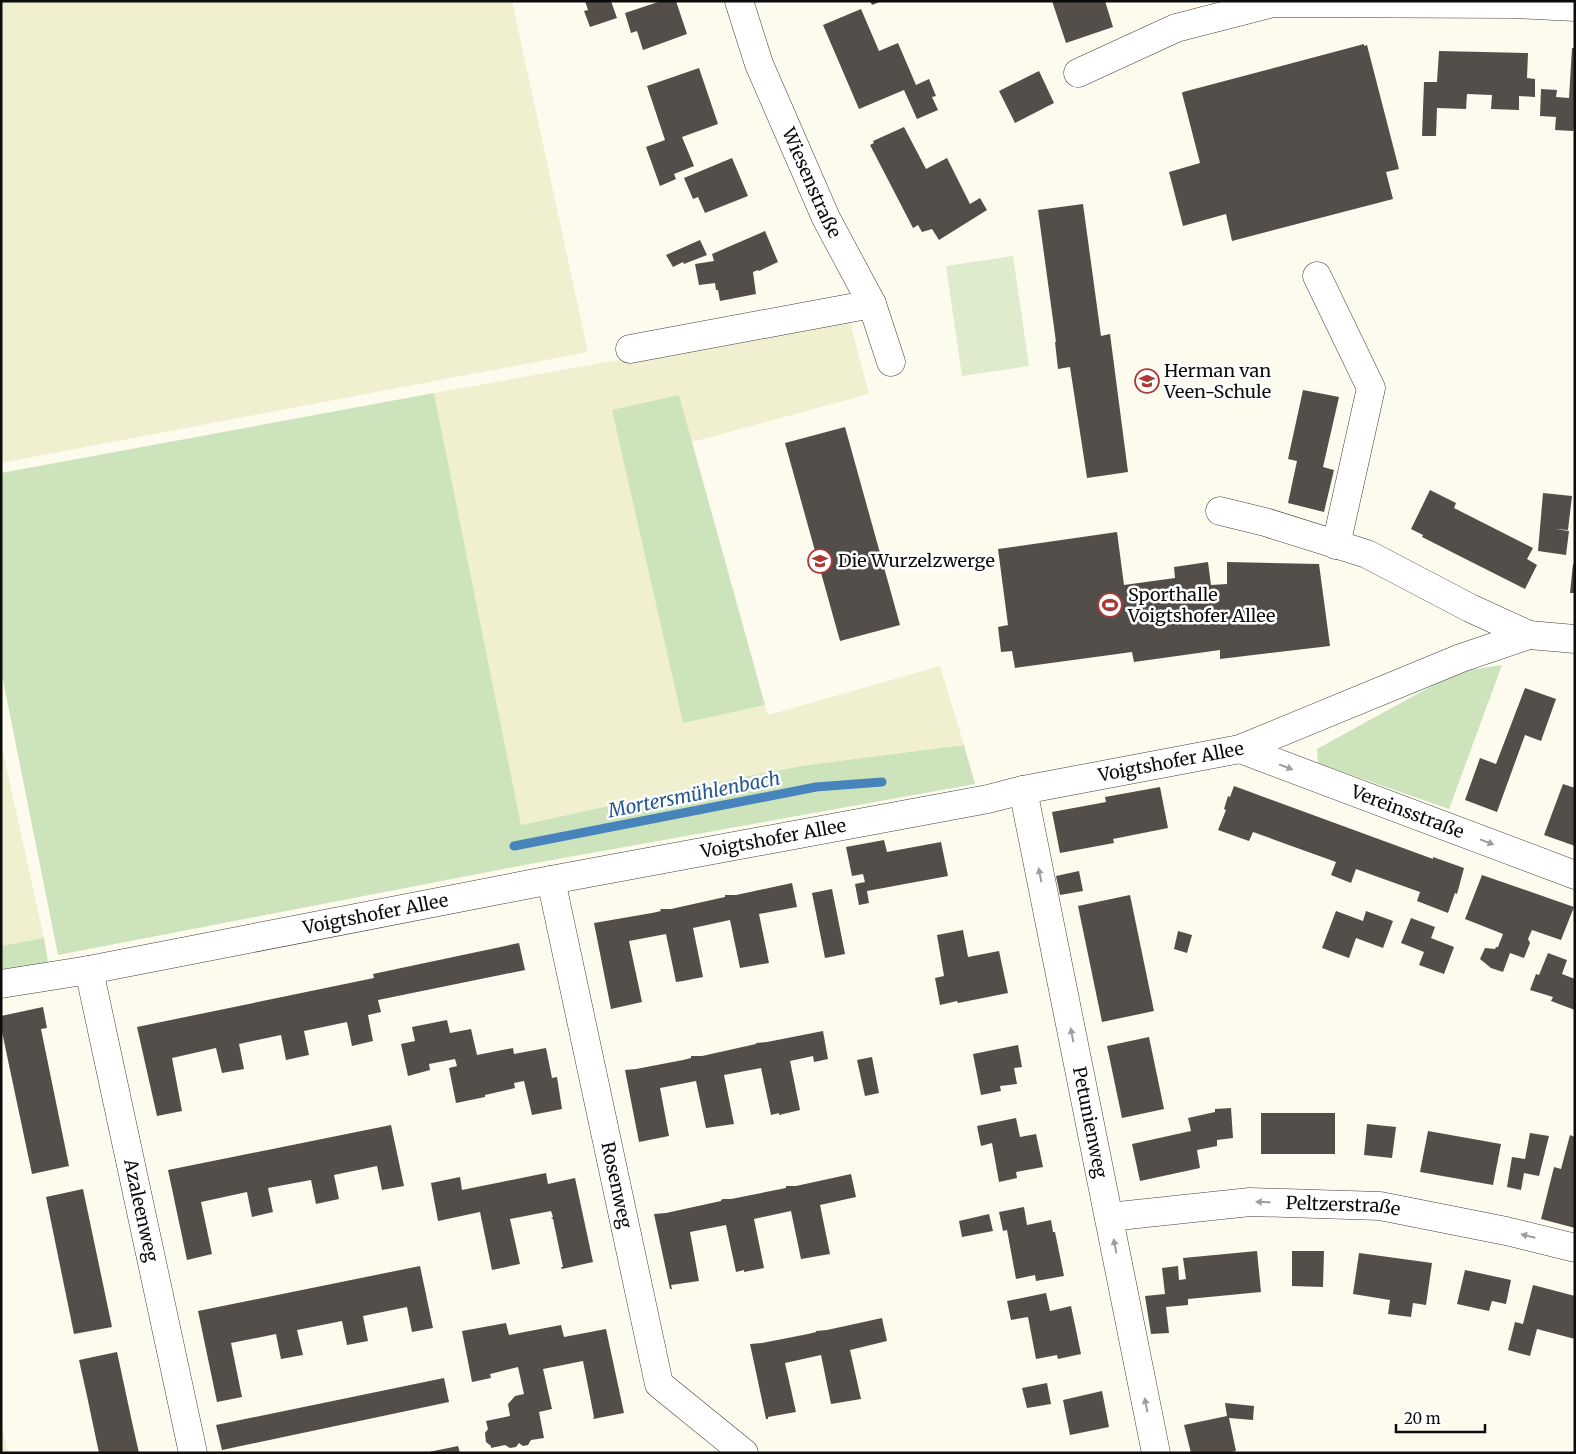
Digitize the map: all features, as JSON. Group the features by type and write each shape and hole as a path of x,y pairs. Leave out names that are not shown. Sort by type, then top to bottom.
{"street":[{"name":"Wiesenstraße","path":"739,1 759,64 826,218 872,304 891,362"},
{"path":"1078,73 1176,28 1272,4 1506,4 1575,7"},
{"path":"1317,276 1371,388 1336,545"},
{"path":"630,350 872,304"},
{"name":"Voigtshofer Allee","path":"1220,511 1265,522 1367,554 1470,608 1529,635 1575,639"},
{"name":"Voigtshofer Allee","path":"1,984 89,970 551,880 978,801 1023,790 1240,749 1461,658 1529,635"},
{"name":"Vereinsstraße","path":"1240,749 1575,875"},
{"name":"Petunienweg","path":"1023,790 1156,1453"},
{"name":"Rosenweg","path":"551,880 659,1384 744,1453"},
{"name":"Azaleenweg","path":"89,970 194,1453"},
{"name":"Peltzerstraße","path":"1109,1217 1250,1202 1380,1206 1506,1230 1575,1248"}],"green space":[{"path":"1,1 512,1 588,352 1,463"},
{"path":"1013,256 1029,366 962,376 946,266"},
{"path":"848,315 869,394 692,442 679,395 683,722 765,705 768,715 940,666 964,745 808,765 747,776 521,825 434,393 663,352"},
{"path":"434,393 521,825 747,776 808,765 964,745 975,784 530,864 58,955 1,670 1,473"},
{"path":"679,395 765,705 683,723 612,410"},
{"path":"1502,665 1449,809 1318,763 1317,749 1450,676 1469,670"},
{"path":"1,743 44,938 1,946"},
{"path":"44,938 48,962 1,971 1,946"},
{"path":"1,1423 8,1453 1,1453"}],"building":[{"path":"585,1 611,1 617,18 590,27 584,11 588,10"},
{"path":"661,1 676,1 687,34 643,50 637,31 631,33 625,13"},
{"path":"870,1 882,1 872,5"},
{"path":"1052,1 1105,1 1113,27 1066,43"},
{"path":"861,9 879,51 898,43 916,85 929,79 936,96 932,97 938,110 917,119 904,90 859,109 823,25"},
{"path":"1364,44 1364,46 1367,45 1399,169 1386,172 1393,199 1232,241 1226,214 1183,226 1169,172 1200,163 1182,93"},
{"path":"1572,48 1575,48 1575,126 1573,131 1555,130 1556,117 1540,116 1541,89 1557,90 1556,97 1569,98"},
{"path":"1439,51 1528,53 1527,78 1535,79 1535,97 1519,96 1519,110 1491,109 1492,95 1467,94 1466,109 1437,108 1436,136 1422,136 1424,82 1437,82"},
{"path":"699,68 718,124 682,137 694,166 674,174 676,179 660,186 646,147 665,140 647,86"},
{"path":"1039,71 1054,103 1015,123 999,91"},
{"path":"904,127 926,169 947,158 970,204 980,198 987,210 939,240 932,229 922,232 918,225 913,228 870,145 874,143 873,141"},
{"path":"732,158 748,196 705,213 698,197 693,199 684,178"},
{"path":"1083,204 1101,336 1110,334 1128,472 1087,478 1070,367 1058,369 1038,210"},
{"path":"765,231 778,262 753,272 756,294 720,301 715,283 699,285 695,264 714,261 712,254"},
{"path":"700,240 707,255 673,267 666,255"},
{"path":"1303,390 1339,397 1323,467 1334,470 1324,512 1288,503 1297,461 1288,459"},
{"path":"845,427 900,625 840,641 785,443"},
{"path":"1430,490 1456,503 1454,508 1533,548 1527,559 1537,565 1525,589 1422,537 1423,535 1411,529"},
{"path":"1543,493 1572,496 1568,530 1555,529 1569,531 1566,555 1538,551"},
{"name":"Sporthalle Voigtshofer Allee","path":"1117,532 1124,585 1175,578 1174,567 1208,562 1211,585 1227,584 1227,562 1319,564 1330,646 1220,659 1220,650 1134,662 1132,652 1015,668 1012,651 1001,652 998,627 1008,625 998,549"},
{"path":"1573,564 1575,565 1575,593 1570,593"},
{"path":"1525,688 1556,699 1541,741 1525,735 1497,812 1465,800 1480,758 1496,764"},
{"path":"1563,784 1575,788 1575,846 1544,835"},
{"path":"1234,786 1433,859 1433,857 1464,868 1457,894 1455,893 1448,913 1417,901 1420,892 1356,869 1351,883 1331,875 1336,862 1253,832 1249,841 1218,830 1226,810 1224,809 1228,796 1230,797"},
{"path":"1160,787 1168,828 1113,839 1114,843 1060,853 1052,812 1106,802 1105,797"},
{"path":"884,840 887,852 941,842 948,876 867,891 869,903 859,905 855,884 865,882 863,874 852,876 846,847"},
{"path":"1079,871 1083,891 1060,895 1056,876"},
{"path":"1482,875 1574,907 1561,940 1532,930 1528,939 1530,943 1524,958 1510,953 1503,972 1491,968 1480,959 1485,948 1495,949 1498,947 1503,934 1465,919"},
{"path":"792,883 797,907 759,914 769,963 740,968 730,920 693,928 703,977 676,982 666,934 629,941 642,1002 611,1009 594,923 652,913 661,911 660,909 671,909 725,897 725,895 736,895"},
{"path":"832,889 845,954 825,958 812,893"},
{"path":"1130,895 1154,1011 1102,1022 1078,906"},
{"path":"1336,911 1363,921 1366,911 1393,921 1383,948 1356,938 1349,958 1322,948"},
{"path":"1411,918 1435,927 1431,938 1454,947 1444,974 1419,965 1424,952 1401,943"},
{"path":"963,930 968,957 999,951 1008,993 940,1005 935,978 944,976 937,935"},
{"path":"1178,931 1192,935 1187,953 1174,949"},
{"path":"519,943 525,970 378,1000 381,1012 368,1015 373,1041 352,1046 347,1022 304,1031 309,1055 286,1060 281,1035 239,1044 244,1069 222,1073 216,1048 172,1058 182,1111 157,1116 137,1027 374,978 373,974"},
{"path":"1548,953 1567,960 1562,974 1575,979 1575,1010 1551,1001 1553,997 1530,990 1536,974 1539,975"},
{"path":"43,1007 47,1028 41,1029 69,1166 32,1174 1,1027 1,1016"},
{"path":"447,1020 450,1033 471,1029 477,1055 513,1048 514,1054 546,1048 552,1078 557,1077 562,1109 532,1115 524,1081 514,1083 515,1088 456,1103 449,1068 457,1066 455,1059 429,1064 430,1070 408,1076 401,1044 415,1041 412,1027"},
{"path":"823,1031 828,1059 814,1062 813,1056 790,1061 800,1110 771,1115 761,1068 724,1075 734,1124 706,1128 696,1081 660,1088 669,1136 639,1142 625,1070"},
{"path":"1149,1037 1164,1109 1122,1118 1107,1046"},
{"path":"1018,1045 1022,1067 1014,1068 1017,1084 1000,1086 1001,1091 981,1095 973,1054"},
{"path":"872,1057 879,1093 865,1096 857,1060"},
{"path":"1231,1108 1233,1138 1217,1140 1217,1146 1197,1150 1200,1168 1140,1181 1132,1144 1191,1131 1188,1118 1215,1112 1215,1109"},
{"path":"1261,1113 1335,1113 1335,1154 1261,1154"},
{"path":"1016,1118 1020,1137 1036,1134 1043,1167 1016,1172 1017,1178 999,1182 992,1143 981,1146 977,1126"},
{"path":"1367,1124 1396,1127 1392,1158 1364,1155"},
{"path":"391,1125 404,1186 382,1190 377,1166 334,1175 339,1199 316,1204 311,1180 268,1188 273,1212 252,1217 247,1192 201,1202 212,1254 187,1260 168,1170"},
{"path":"1428,1131 1501,1144 1493,1185 1420,1172"},
{"path":"1530,1133 1549,1136 1539,1176 1524,1173 1521,1190 1507,1187 1512,1157 1525,1159"},
{"path":"1570,1135 1575,1137 1575,1228 1541,1219 1554,1167 1561,1169"},
{"path":"546,1173 548,1184 575,1178 593,1262 562,1269 551,1211 510,1219 520,1264 492,1270 480,1212 438,1221 431,1183 460,1177 462,1190"},
{"path":"851,1174 856,1197 820,1205 830,1254 801,1259 791,1211 754,1219 764,1268 736,1272 726,1225 690,1232 699,1281 671,1285 672,1289 670,1289 654,1214"},
{"path":"83,1189 112,1327 74,1334 46,1197"},
{"path":"1024,1207 1027,1225 1051,1220 1064,1276 1036,1281 1035,1275 1016,1279 1007,1230 1003,1231 999,1212"},
{"path":"989,1214 993,1231 962,1237 959,1221"},
{"path":"1257,1251 1261,1292 1188,1299 1188,1305 1166,1307 1169,1333 1151,1334 1145,1296 1165,1294 1162,1268 1178,1266 1179,1280 1186,1279 1183,1258"},
{"path":"1292,1251 1324,1251 1323,1287 1292,1286"},
{"path":"1359,1253 1432,1263 1426,1305 1413,1303 1411,1317 1388,1314 1390,1300 1353,1294"},
{"path":"420,1266 433,1328 412,1332 407,1307 363,1316 368,1341 347,1345 342,1321 297,1330 303,1355 281,1359 276,1334 231,1343 242,1397 217,1402 198,1311"},
{"path":"1465,1270 1511,1280 1506,1304 1492,1301 1489,1311 1457,1304"},
{"path":"1533,1285 1575,1296 1575,1339 1537,1329 1530,1356 1508,1350 1515,1322 1523,1324"},
{"path":"1046,1293 1050,1311 1071,1306 1081,1354 1058,1359 1057,1355 1036,1359 1028,1317 1011,1320 1007,1301"},
{"path":"882,1318 887,1341 850,1350 861,1399 831,1404 821,1355 785,1363 796,1412 766,1419 750,1344"},
{"path":"506,1323 509,1335 561,1325 564,1337 606,1329 624,1413 593,1419 583,1361 543,1369 552,1409 539,1412 544,1438 531,1440 528,1445 523,1446 519,1443 516,1447 510,1448 505,1445 491,1448 486,1442 485,1433 488,1429 486,1421 510,1416 508,1404 515,1396 524,1394 518,1367 490,1374 491,1378 472,1382 462,1331"},
{"path":"117,1352 139,1453 99,1453 79,1360"},
{"path":"444,1378 449,1402 222,1450 216,1425"},
{"path":"1047,1383 1051,1404 1027,1408 1022,1388"},
{"path":"1102,1391 1109,1427 1070,1435 1063,1400"},
{"path":"1225,1403 1254,1406 1253,1420 1229,1418 1236,1451 1227,1453 1191,1453 1184,1425 1227,1416"},
{"path":"458,1446 460,1453 429,1453 429,1452"}],"waterway":[{"name":"Mortersmühlenbach","path":"514,846 816,787 882,782"}],"place":[{"name":"Herman van Veen-Schule","path":"1147,381"},
{"name":"Die Wurzelzwerge","path":"820,561"},
{"name":"Sporthalle Voigtshofer Allee","path":"1110,605"}]}
